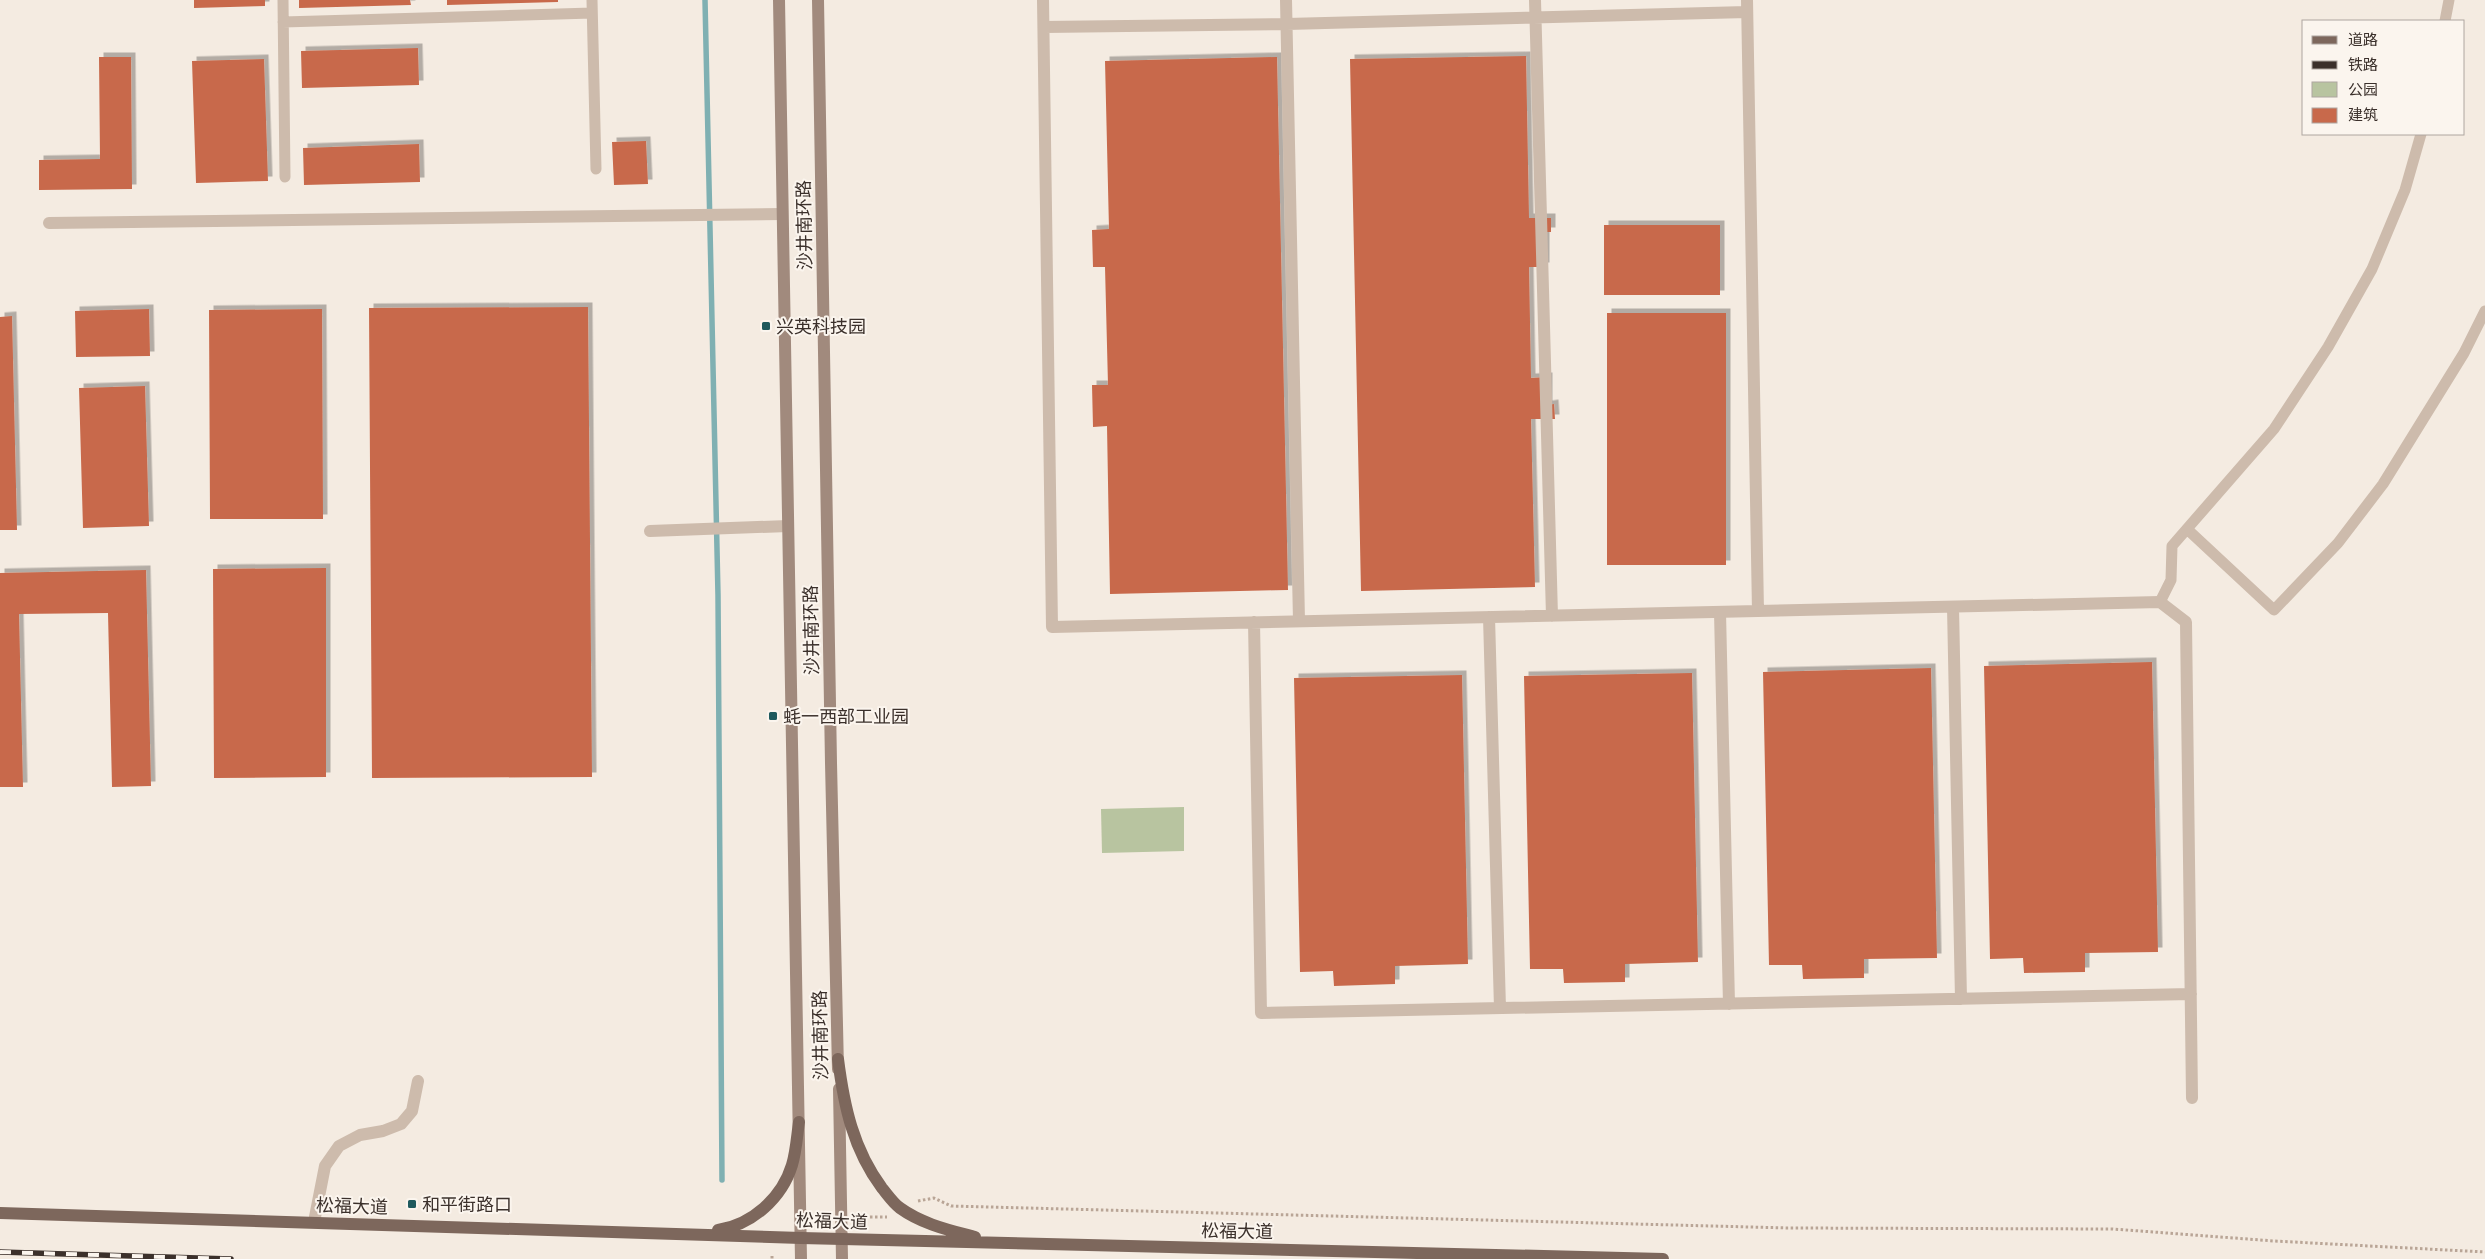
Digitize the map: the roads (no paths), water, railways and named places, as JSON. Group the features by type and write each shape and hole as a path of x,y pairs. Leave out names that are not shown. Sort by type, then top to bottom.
{"main road":[{"name":"沙井南环路","path":"779,0 801,1259"},
{"name":"沙井南环路","path":"818,0 842,1259"},
{"path":"838,1058 843,1100 853,1137 872,1175 886,1193 899,1207 918,1218 943,1229 999,1243"},
{"path":"689,1234 731,1228 752,1218 778,1194 792,1164 799,1122"},
{"name":"松福大道","path":"0,1213 801,1238 1664,1259"}],"street":[{"path":"1043,0 1052,627 2160,602 2186,622 2192,1098"},
{"path":"1286,0 1299,621"},
{"path":"1535,0 1552,616"},
{"path":"1044,27 1287,24 1536,17 1747,6 1758,611"},
{"path":"49,223 782,214"},
{"path":"650,531 788,526"},
{"path":"1953,607 1962,999"},
{"path":"1720,612 1729,1004"},
{"path":"1489,617 1500,1008"},
{"path":"1254,622 1261,1013 2190,994"},
{"path":"314,1222 325,1166 339,1146 360,1135 383,1131 401,1124 412,1111 418,1080"}],"lane":[{"path":"283,0 285,177"},
{"path":"592,0 596,169"},
{"path":"2445,20 2449,0"},
{"path":"283,22 592,13"},
{"path":"2160,602 2171,580 2172,546 2274,429 2328,346 2372,269 2405,190 2420,135"},
{"path":"2187,529 2274,610 2338,543 2383,484 2455,369 2485,311"}],"waterway":[{"path":"705,0 718,595 722,1180"}],"railway":[{"path":"0,1252 231,1259"}],"place":[{"name":"兴英科技园","path":"766,326"},
{"name":"蚝一西部工业园","path":"773,716"},
{"name":"和平街路口","path":"412,1204"}]}
